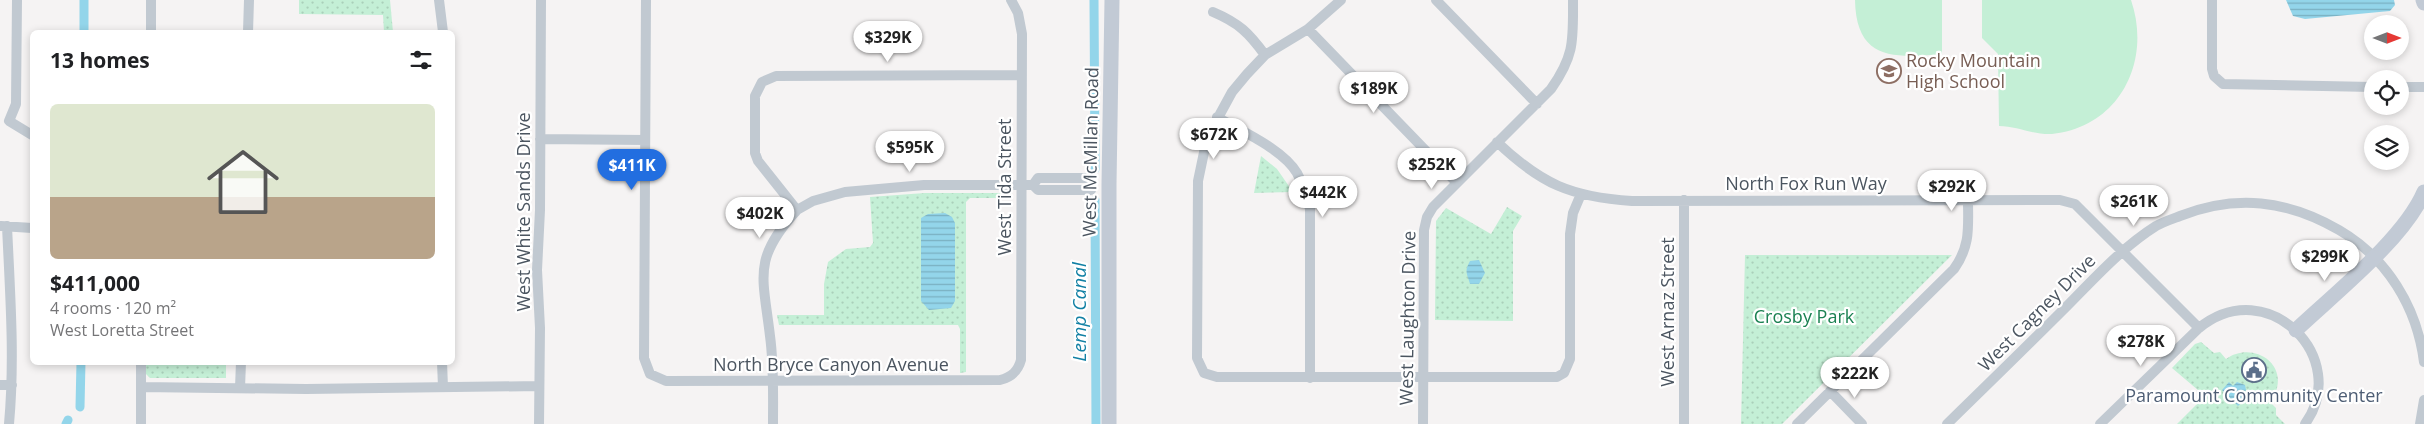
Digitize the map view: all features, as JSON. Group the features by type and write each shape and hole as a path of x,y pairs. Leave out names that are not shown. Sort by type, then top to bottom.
{"main road":[{"name":"West McMillan Road","path":"1109,424 1109,184 1112,0"},
{"path":"2296,330 2375,256 2413,214 2424,192"}],"street":[{"path":"17,0 16,104 5,120 30,133"},
{"path":"151,0 151,30"},
{"path":"248,30 249,0"},
{"path":"439,0 443,30"},
{"name":"West White Sands Drive","path":"539,424 540,328 537,270 541,0"},
{"path":"540,139 645,140 646,0"},
{"name":"West Tida Street","path":"1011,0 1018,13 1022,34 1021,360 1013,374"},
{"path":"1341,0 1308,29 1266,55 1232,92 1217,117 1202,156 1198,181 1197,358 1204,373 1217,377 1310,378 1549,378 1564,373 1570,359 1570,234 1573,213 1580,194"},
{"path":"1436,0 1537,104"},
{"name":"West Laughton Drive","path":"1423,424 1424,230 1427,217 1433,207 1537,104 1565,70 1572,53 1573,0"},
{"path":"2212,0 2212,70 2217,81 2230,86 2364,86"},
{"path":"1213,12 1230,19 1247,30 1266,55"},
{"path":"1308,29 1457,183"},
{"path":"797,210 758,161 755,153 755,96 762,82 776,76 1021,76"},
{"path":"2409,87 2424,87"},
{"path":"1217,117 1281,156 1296,171 1305,190 1310,210 1310,378"},
{"name":"North Bryce Canyon Avenue","path":"645,140 644,358 650,374 666,381 1000,380 1013,374"},
{"name":"North Fox Run Way","path":"1498,142 1520,164 1544,180 1580,194 1603,199 1632,201 2060,200 2075,204 2124,250 2199,328"},
{"path":"773,424 770,336 763,289 765,263 778,231 797,210 813,201 845,192 924,185 1033,184 1038,178 1091,178 1092,184 1109,184"},
{"path":"1797,424 1954,269 1964,255 1968,240 1968,199"},
{"name":"West Arnaz Street","path":"1684,200 1684,424"},
{"name":"West Cagney Drive","path":"1947,424 2124,250 2157,225 2205,206 2247,202 2291,209 2317,218 2354,239 2375,256 2402,293 2414,320 2424,362"},
{"path":"9,424 12,385 11,288 3,226 30,228"},
{"path":"2100,424 2212,317 2236,309 2255,309 2279,318 2296,330 2314,358 2318,381 2317,402 2305,424"},
{"path":"141,365 141,424"},
{"path":"240,388 241,365"},
{"path":"442,365 443,387"},
{"path":"0,385 12,385"},
{"path":"141,387 539,386"},
{"path":"1830,392 1862,424"},
{"path":"2420,424 2424,400"}],"green space":[{"path":"299,0 390,0 393,30 384,30 383,15 299,14"},
{"path":"1855,0 1942,0 1942,54 1894,55 1881,51 1871,45 1862,35 1857,20"},
{"path":"1982,0 2131,0 2136,23 2137,46 2133,67 2125,87 2112,105 2096,119 2076,129 2045,134 1999,126 1998,54 1982,38"},
{"path":"1261,156 1277,169 1293,192 1254,193"},
{"path":"925,193 1007,193 1010,198 970,198 966,202 966,372 960,373 960,329 958,325 779,325 777,315 824,315 824,284 828,262 846,249 870,247 873,243 870,197"},
{"path":"1507,207 1522,216 1513,231 1513,321 1435,320 1436,221 1446,208 1491,234"},
{"name":"Crosby Park","path":"1745,255 1952,255 1782,424 1741,424"},
{"path":"2201,342 2214,353 2220,352 2226,359 2235,354 2245,352 2263,356 2270,362 2278,378 2276,390 2270,402 2276,408 2276,415 2285,424 2177,424 2205,396 2172,368 2195,344"},
{"path":"145,365 226,365 226,378 150,378 145,373"}],"water":[{"path":"2286,0 2394,0 2395,5 2390,11 2305,19 2293,16"},
{"path":"945,213 952,217 955,223 955,301 951,308 929,310 921,301 921,218 928,214"},
{"path":"1479,260 1485,273 1479,284 1470,284 1467,272 1468,265 1470,261"},
{"path":"2229,382 2233,386 2237,382 2245,385 2246,390 2242,395 2246,398 2238,406 2222,390"}],"waterway":[{"path":"84,0 84,30"},
{"name":"Lemp Canal","path":"1094,0 1095,169"},
{"name":"Lemp Canal","path":"1095,200 1096,424"},
{"path":"80,407 81,365"},
{"path":"66,424 68,420"}],"place":[{"name":"Rocky Mountain High School","path":"1889,71"},
{"name":"Paramount Community Center","path":"2254,370"}]}
